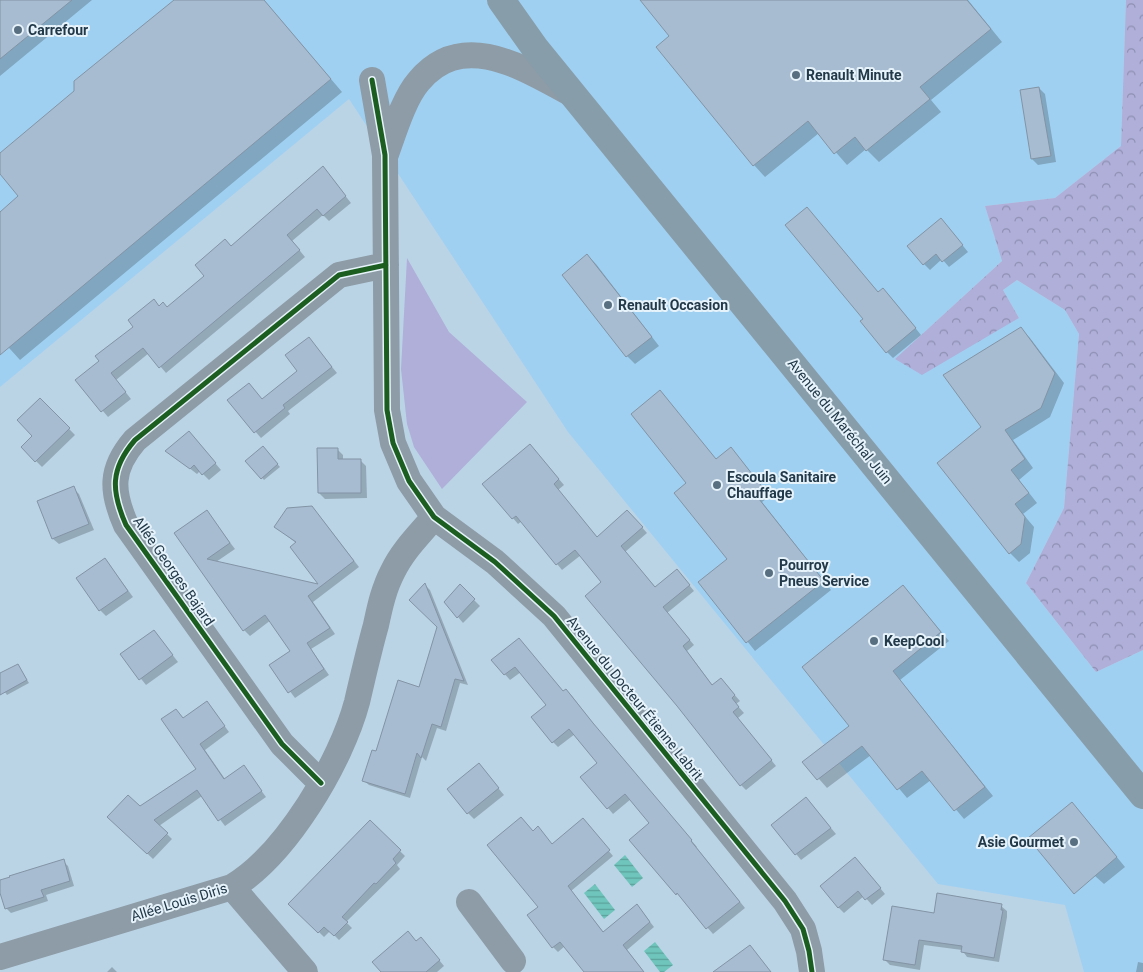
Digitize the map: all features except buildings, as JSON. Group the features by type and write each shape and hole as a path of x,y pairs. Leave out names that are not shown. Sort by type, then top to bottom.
{"main road":[{"name":"Avenue du Maréchal Juin","path":"489,0 536,48"},
{"name":"Avenue du Maréchal Juin","path":"501,0 536,48 1143,795"}],"street":[{"name":"Avenue du Docteur Étienne Labrit","path":"385,155 402,112 418,82 434,65 460,55 489,57 515,64 576,96"},
{"name":"Avenue du Docteur Étienne Labrit","path":"372,80 385,155 386,384 388,410 394,443 409,481 434,517 495,562 554,616 785,900 803,929 812,972"},
{"name":"Allée Georges Bajard","path":"321,782 282,744 126,525 118,505 114,483 119,463 125,451 135,440 339,275 386,266"},
{"name":"Allée Louis Diris","path":"0,957 232,887 257,868 282,842 302,814 342,745 350,725 384,590 393,569 406,550 434,517"},
{"path":"232,887 305,972"},
{"path":"469,902 511,968"},
{"path":"0,965 9,972"}],"shaded area":[{"path":"0,0 1126,0 1121,146 1055,198 985,206 1002,261 895,359 1019,318 1003,290 1017,280 1065,310 1079,334 1064,508 1026,583 1096,672 1143,650 1143,972 1084,972 1065,905 938,884 568,432 349,99 0,387"},
{"path":"625,855 643,878 632,887 614,865"},
{"path":"595,884 615,910 604,919 584,893"},
{"path":"655,942 673,965 664,972 660,972 644,951"}],"green space":[{"path":"1126,0 1143,0 1143,650 1096,672 1026,583 1064,508 1079,334 1065,310 1017,280 1003,290 1019,318 922,375 895,359 1002,261 985,206 1055,198 1121,146"},
{"path":"407,258 449,332 527,402 442,489 414,447 407,424 401,369"}],"cycle path":[{"path":"372,80 385,155 387,410 393,443 409,481 434,517 495,562 554,616 785,901 803,929 812,972"},
{"path":"321,783 282,744 126,525 116,491 117,471 121,461 135,440 339,275 386,265"}],"place":[{"name":"Carrefour","path":"18,30"},
{"name":"Renault Minute","path":"796,75"},
{"name":"Renault Occasion","path":"608,305"},
{"name":"Escoula Sanitaire Chauffage","path":"717,485"},
{"name":"Pourroy Pneus Service","path":"769,573"},
{"name":"KeepCool","path":"874,641"},
{"name":"Asie Gourmet","path":"1074,842"}]}
